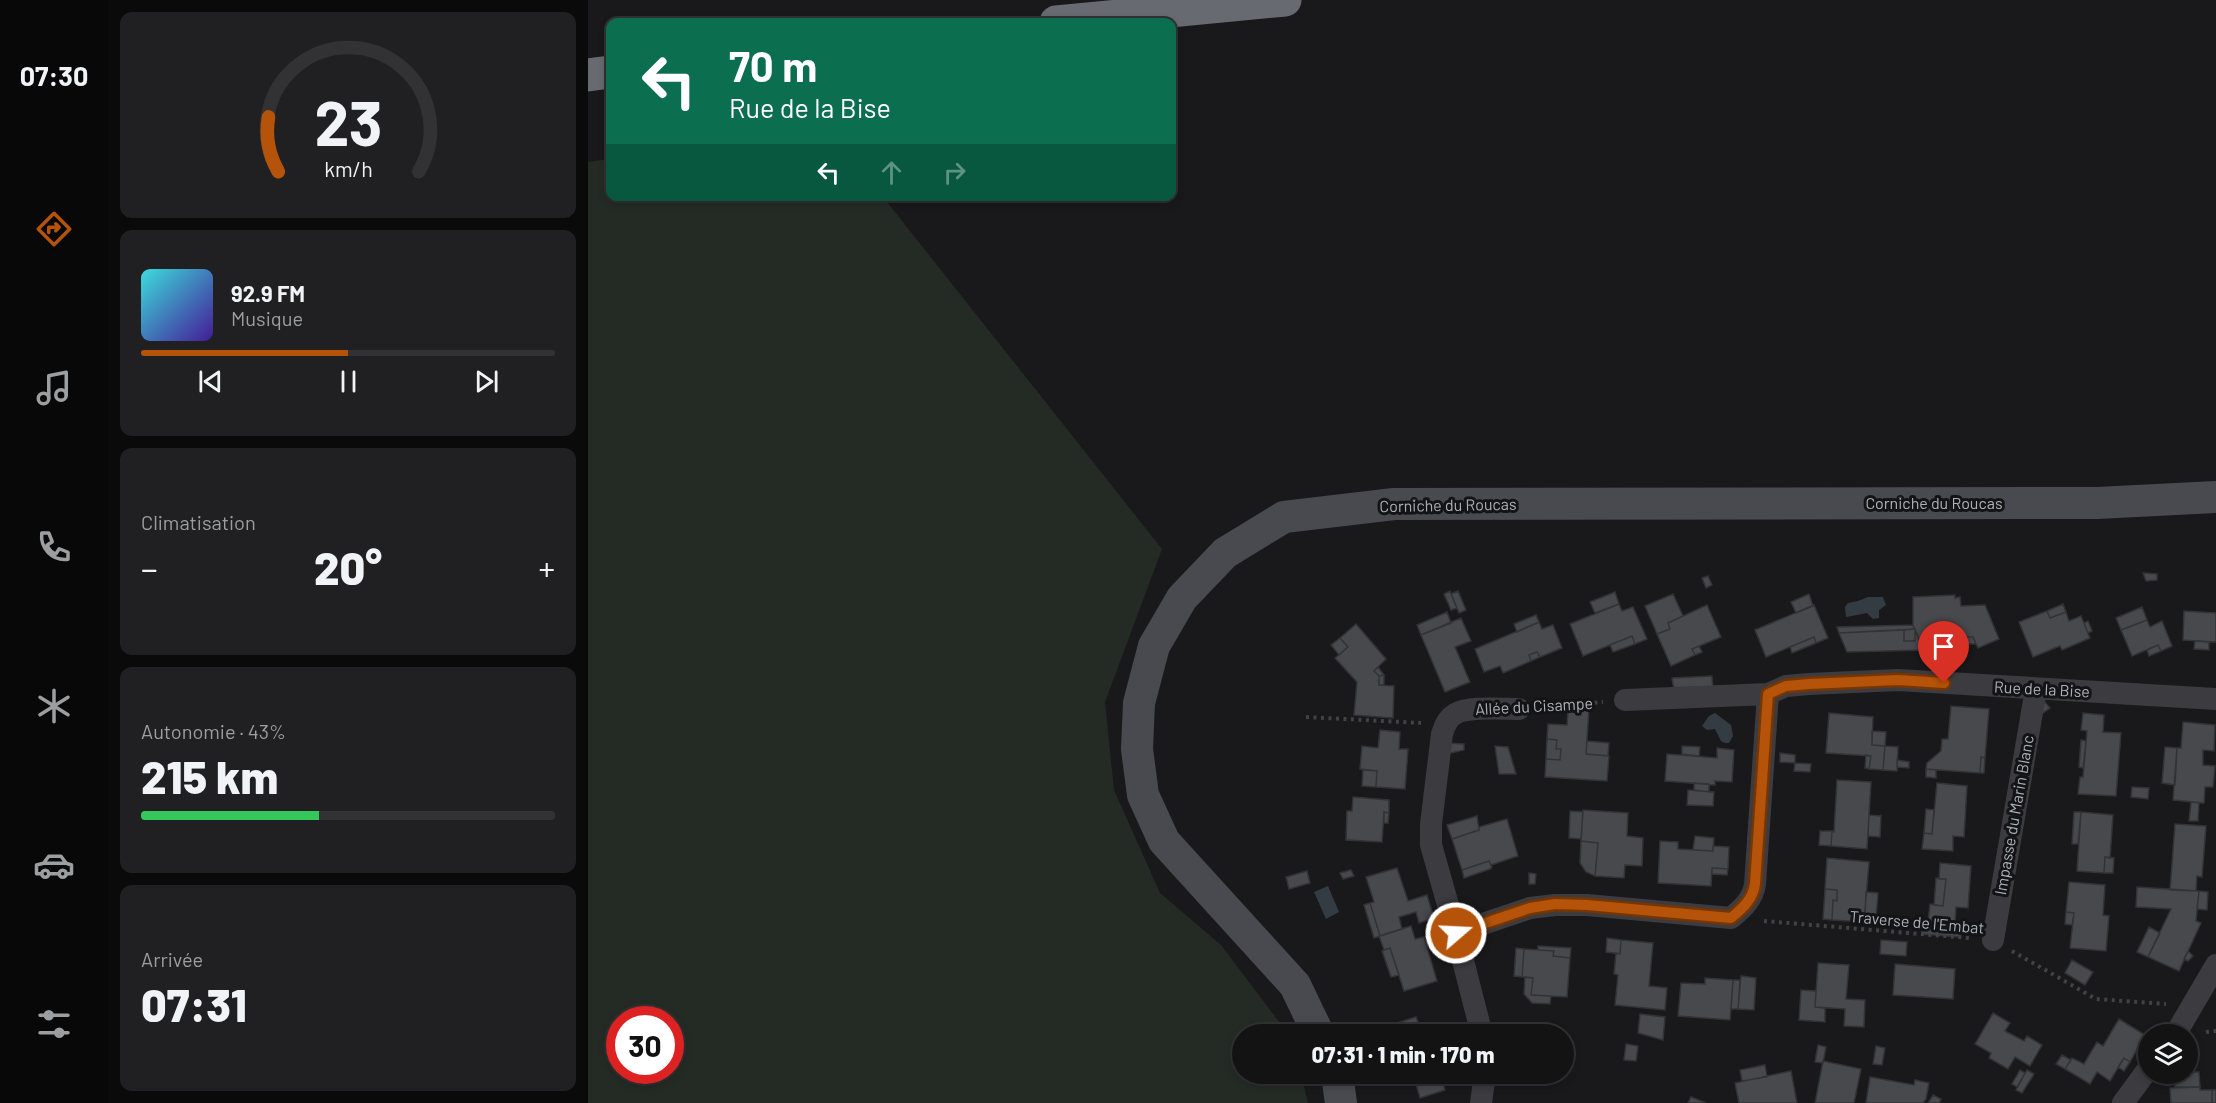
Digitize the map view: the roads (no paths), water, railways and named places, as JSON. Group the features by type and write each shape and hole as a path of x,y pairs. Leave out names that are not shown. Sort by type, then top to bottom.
{"highway":[{"path":"1098,18 1286,0"},
{"path":"588,75 606,73"}],"main road":[{"name":"Corniche du Roucas","path":"1314,1024 1296,985 1164,841 1143,795 1137,749 1139,703 1154,646 1182,598 1225,552 1284,517 1394,504 2097,503 2216,497"},
{"path":"1338,1084 1341,1103"}],"street":[{"name":"Rue de la Bise","path":"1768,694 1786,686 1898,680 2216,699"},
{"name":"Impasse du Marin Blanc","path":"1993,940 2036,689"},
{"path":"1479,1024 1456,933 1530,908 1555,904 1731,918 1745,907 1754,892 1768,694 1625,700"},
{"name":"Allée du Cisampe","path":"1456,933 1431,845 1432,813 1442,734 1453,714 1463,711 1519,709"},
{"path":"2182,1024 2216,965"},
{"path":"2123,1103 2138,1083"},
{"path":"1481,1103 1484,1084"}]}
